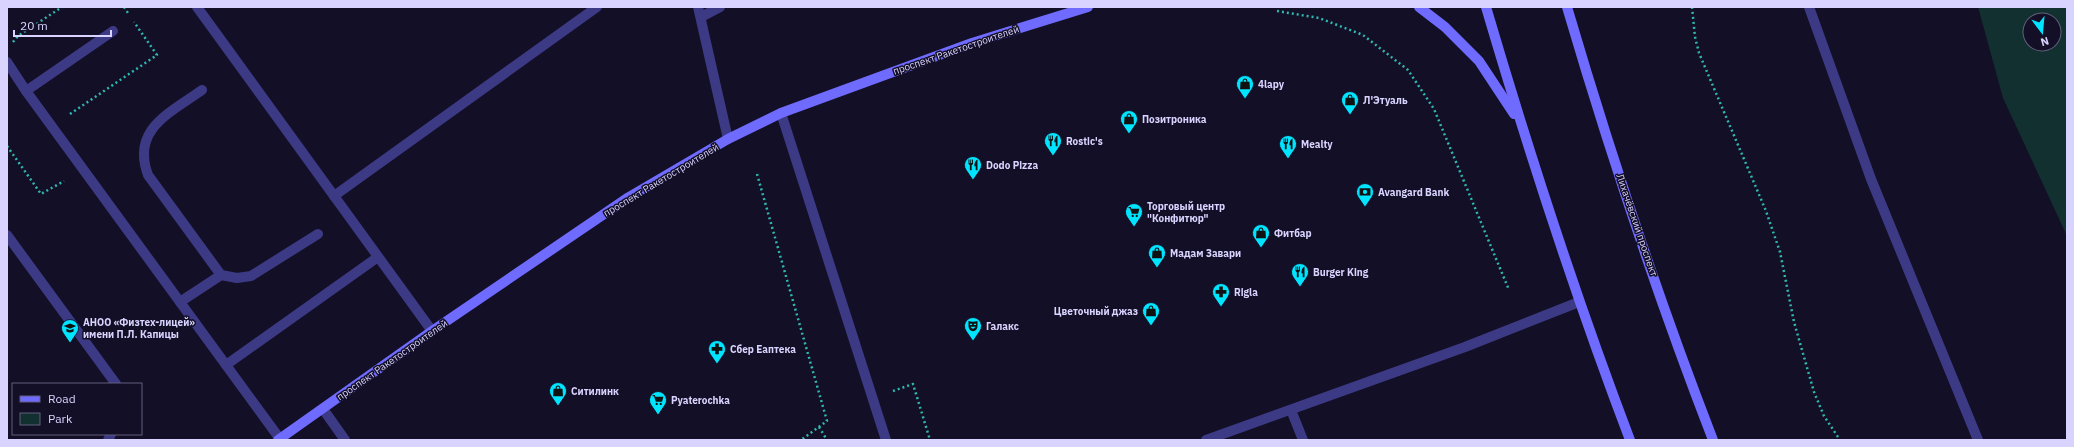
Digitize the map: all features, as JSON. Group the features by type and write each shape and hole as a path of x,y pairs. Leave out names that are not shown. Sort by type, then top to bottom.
{"main road":[{"name":"проспект Ракетостроителей","path":"279,440 432,331 629,197 728,139 781,113 972,43 1088,7"},
{"path":"1419,7 1445,27 1479,61 1520,122"},
{"path":"1486,7 1520,122 1579,302 1630,440"},
{"name":"Лихачёвский проспект","path":"1567,7 1602,121 1651,268 1713,440"}],"lane":[{"path":"197,7 432,331"},
{"path":"334,196 597,7"},
{"path":"720,7 700,12 728,139"},
{"path":"1809,7 1871,179 1978,440"},
{"path":"26,91 113,31"},
{"path":"7,62 26,91 279,440"},
{"path":"202,90 155,124 145,141 144,163 148,175 221,275 237,278 251,276 318,234"},
{"path":"781,113 874,397 886,440"},
{"path":"7,235 115,383"},
{"path":"226,365 378,257"},
{"path":"180,302 221,275"},
{"path":"1206,440 1465,347 1579,302"},
{"path":"323,409 345,440"},
{"path":"1291,410 1303,440"}],"path":[{"path":"11,44 18,36 62,7"},
{"path":"1692,7 1695,37 1699,53 1746,161 1780,252 1794,322 1814,392 1824,416 1840,440"},
{"path":"1277,11 1318,18 1363,35 1408,70 1434,109 1509,290"},
{"path":"7,146 41,194 63,180 68,187"},
{"path":"757,174 827,421 801,440"},
{"path":"874,397 913,384 930,440"},
{"path":"819,427 827,440"}],"green space":[{"path":"1978,7 2067,7 2067,236 2003,98"}],"place":[{"name":"4lapy","path":"1245,99"},
{"name":"Л'Этуаль","path":"1350,115"},
{"name":"Позитроника","path":"1129,134"},
{"name":"Rostic's","path":"1053,156"},
{"name":"Mealty","path":"1288,159"},
{"name":"Dodo Pizza","path":"973,180"},
{"name":"Avangard Bank","path":"1365,207"},
{"name":"Торговый центр \"Конфитюр\"","path":"1134,227"},
{"name":"Фитбар","path":"1261,248"},
{"name":"Мадам Завари","path":"1157,268"},
{"name":"Burger King","path":"1300,287"},
{"name":"Rigla","path":"1221,307"},
{"name":"Цветочный джаз","path":"1151,326"},
{"name":"Галакс","path":"973,341"},
{"name":"АНОО «Физтех-лицей» имени П.Л. Капицы","path":"70,343"},
{"name":"Сбер Еаптека","path":"717,364"},
{"name":"Ситилинк","path":"558,406"},
{"name":"Pyaterochka","path":"658,415"}]}
